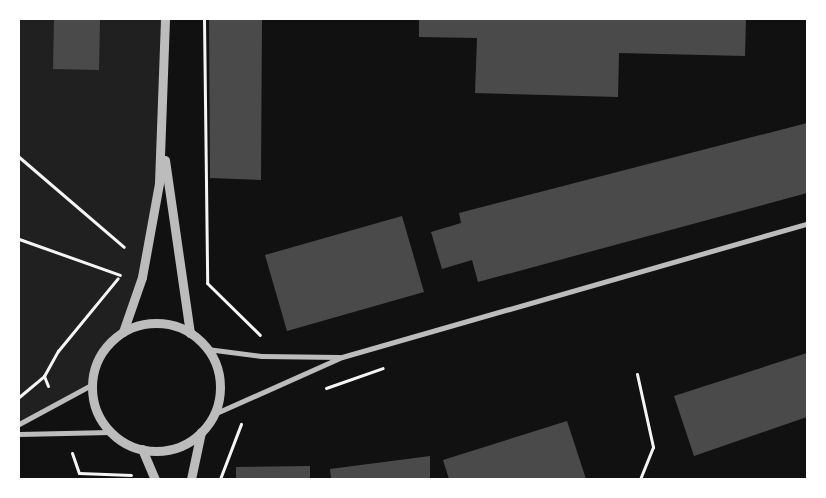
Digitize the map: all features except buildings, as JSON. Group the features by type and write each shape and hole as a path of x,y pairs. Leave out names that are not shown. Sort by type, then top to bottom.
{"street":[{"path":"110,432 96,410 91,386 100,355 123,332 150,240 163,142 166,19"},
{"path":"163,142 190,333"},
{"path":"214,414 342,357 807,224"},
{"path":"19,434 110,432 142,449 174,449 201,432 214,414 220,380 207,349 190,333 157,323 123,332"},
{"path":"207,349 262,356 342,357"},
{"path":"19,424 91,386"},
{"path":"191,479 201,432"},
{"path":"142,449 155,479"}],"path":[{"path":"204,19 207,283 260,334 262,356"},
{"path":"19,157 125,244 124,252"},
{"path":"19,239 121,275 122,267"},
{"path":"637,374 653,447 640,479"},
{"path":"19,397 44,376"},
{"path":"220,479 234,434 249,417"}],"shaded area":[{"path":"19,19 165,19 154,223 123,332 100,355 91,385 19,424"}]}
